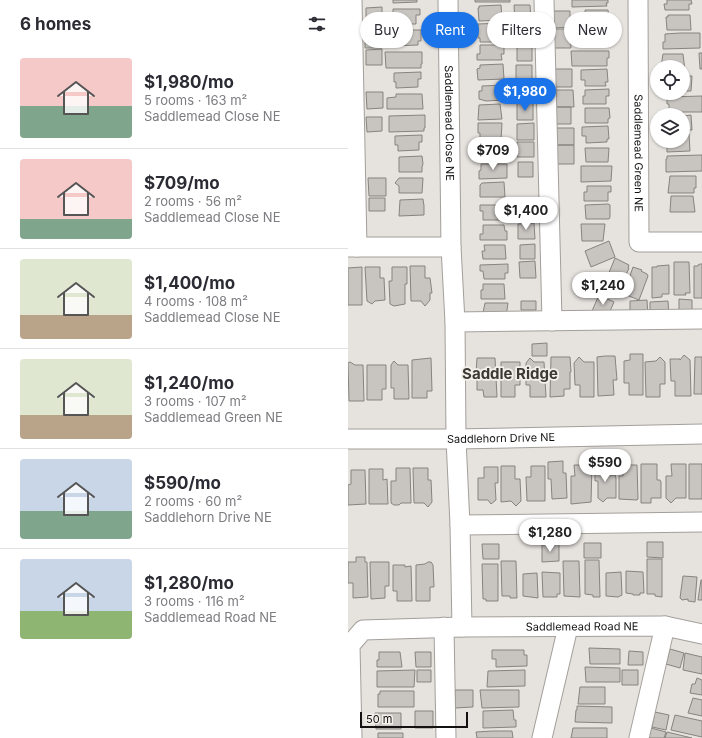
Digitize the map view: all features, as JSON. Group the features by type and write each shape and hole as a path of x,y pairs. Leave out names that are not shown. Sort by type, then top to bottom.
{"street":[{"path":"352,0 352,247 451,246"},
{"name":"Saddlemead Close NE","path":"448,0 451,246 455,322 456,439"},
{"path":"544,0 552,321"},
{"name":"Saddlemead Green NE","path":"638,0 639,242 702,242"},
{"path":"455,322 702,319"},
{"name":"Saddlehorn Drive NE","path":"348,439 456,439 702,434"},
{"path":"446,738 460,524 456,439"},
{"path":"460,524 702,522"},
{"path":"639,738 665,626"},
{"name":"Saddlemead Road NE","path":"352,738 350,645 363,630 453,627 665,626 702,634"},
{"path":"542,738 568,627"}],"building":[{"path":"393,0 417,0 417,2 393,3"},
{"path":"475,0 510,0 510,2 475,2"},
{"path":"572,0 608,0 608,3 606,3 607,6 572,7"},
{"path":"667,0 691,0 692,4 689,4 689,10 665,10 664,4 667,4"},
{"path":"501,5 501,12 487,12 487,21 479,21 479,6"},
{"path":"514,5 530,5 530,12 514,12"},
{"path":"382,7 382,12 366,12 366,8"},
{"path":"393,9 420,9 420,15 416,15 416,24 413,24 413,12 393,12"},
{"path":"585,10 608,10 608,12 585,12"},
{"path":"570,11 564,12 564,27 556,28 556,12 553,12"},
{"path":"668,15 690,15 691,30 667,30 666,17 668,17"},
{"path":"479,24 487,24 487,42 480,42"},
{"path":"556,29 564,29 564,48 556,48"},
{"path":"413,30 421,30 421,41 418,41 418,45 413,45"},
{"path":"700,33 700,48 663,49 665,34"},
{"path":"480,45 487,45 487,48 504,48 504,54 501,54 502,60 477,60 477,54 480,54"},
{"path":"517,48 532,48 532,61 517,61"},
{"path":"382,49 382,65 366,65 366,50"},
{"path":"571,51 609,51 607,66 572,66"},
{"path":"385,52 422,52 421,68 386,68"},
{"path":"699,53 702,53 702,69 700,69"},
{"path":"663,54 683,54 684,60 662,60"},
{"path":"503,64 504,79 478,80 477,69 480,68 480,65"},
{"path":"516,65 532,65 532,81 516,81"},
{"path":"554,69 572,69 572,87 554,87"},
{"path":"607,69 608,82 605,82 606,86 585,86 585,80 581,80 581,70"},
{"path":"421,72 421,79 418,79 418,87 396,88 394,73"},
{"path":"690,76 692,76 691,91"},
{"path":"504,85 504,100 486,101 479,99 479,91 482,91 482,86"},
{"path":"609,89 609,96 606,96 606,104 583,104 585,90"},
{"path":"555,90 573,90 574,107 556,107"},
{"path":"366,92 383,92 383,108 367,109"},
{"path":"396,94 422,94 423,109 387,109 387,98 396,97"},
{"path":"690,96 702,96 702,112 690,112 690,108 669,108 669,104 667,104 667,100 690,100"},
{"path":"517,103 533,103 533,120 517,120"},
{"path":"500,104 502,119 478,120 479,105"},
{"path":"556,107 571,107 571,124 556,124"},
{"path":"585,108 609,108 610,118 608,119 608,123 585,123"},
{"path":"425,115 424,131 389,132 389,116"},
{"path":"691,115 692,130 690,130"},
{"path":"366,117 382,117 382,131 367,132"},
{"path":"478,123 502,123 501,140 480,140"},
{"path":"534,123 534,140 517,140 517,124"},
{"path":"608,126 609,139 607,139 607,142 586,143 586,136 582,136 582,127"},
{"path":"556,128 574,128 574,145 556,145"},
{"path":"422,135 422,142 419,142 419,150 398,151 398,145 395,145 395,136"},
{"path":"517,142 534,142 534,157 517,157"},
{"path":"482,144 501,144 503,160 478,161 478,152 480,152 479,146"},
{"path":"556,145 574,145 574,164 556,164"},
{"path":"585,148 609,148 608,162 586,162"},
{"path":"667,148 690,148 690,151 667,152"},
{"path":"702,155 702,171 666,172 667,156"},
{"path":"422,156 422,172 399,172 399,157"},
{"path":"518,162 533,162 533,177 518,177"},
{"path":"481,164 507,164 507,178 479,179"},
{"path":"581,166 612,166 611,181 581,182"},
{"path":"670,176 696,176 696,188 694,188 694,193 668,193"},
{"path":"368,178 386,178 386,196 369,196"},
{"path":"399,178 423,178 422,193 399,193 399,186 395,183"},
{"path":"504,182 505,197 480,197 480,185 482,183"},
{"path":"587,186 611,186 611,192 608,192 608,201 584,201 584,192 587,192"},
{"path":"671,196 693,196 695,212 670,212"},
{"path":"369,198 385,198 385,211 369,211"},
{"path":"423,199 424,215 399,216 400,200"},
{"path":"480,205 507,205 507,214 504,214 504,220 483,220 483,211 480,211"},
{"path":"585,205 610,205 609,219 586,219"},
{"path":"534,223 535,239 518,239 518,224"},
{"path":"581,224 605,224 603,241 582,241"},
{"path":"483,225 504,225 505,231 507,231 507,240 480,240 480,234 483,234"},
{"path":"609,241 615,257 591,267 585,251"},
{"path":"535,244 535,259 520,259 520,245"},
{"path":"484,245 505,245 506,259 483,259 482,251 485,251"},
{"path":"615,258 629,265 621,286 606,280"},
{"path":"535,261 536,278 520,278 519,262"},
{"path":"674,262 689,262 690,293 685,293 686,295 674,295"},
{"path":"508,264 508,273 505,273 505,279 484,279 483,271 480,271 480,265"},
{"path":"702,264 702,298 694,298 694,266 698,266"},
{"path":"669,265 669,294 662,294 662,297 652,298 652,267"},
{"path":"410,266 425,266 425,278 430,278 432,293 430,293 430,300 425,306 421,301 411,301"},
{"path":"362,267 362,305 348,305 348,268"},
{"path":"365,267 380,267 380,278 384,278 385,300 375,301 372,304 367,301"},
{"path":"392,267 407,267 405,304 394,306 390,304 389,281 392,281"},
{"path":"633,267 642,270 641,271 648,276 639,300 624,294"},
{"path":"483,284 504,284 505,299 481,299"},
{"path":"599,295 614,302 607,318 592,311"},
{"path":"679,299 692,300 692,316 679,317"},
{"path":"647,300 648,318 630,318 630,301"},
{"path":"521,301 536,301 536,310 521,310"},
{"path":"668,301 669,317 650,318 650,302"},
{"path":"485,303 508,303 506,317 482,318"},
{"path":"547,343 547,356 532,356 532,344"},
{"path":"630,354 643,354 643,395 629,395 629,383 624,383 624,361 630,360"},
{"path":"684,355 690,360 691,396 675,396 675,381 671,381 670,359 680,360"},
{"path":"615,356 617,380 613,380 614,395 598,396 597,357"},
{"path":"551,357 570,357 570,389 564,389 564,396 550,397"},
{"path":"579,357 584,362 594,362 594,397 580,397 580,385 575,385 574,363"},
{"path":"660,357 665,362 665,384 660,384 660,397 646,397 645,362 656,361"},
{"path":"695,357 702,357 702,394 694,394"},
{"path":"431,358 432,391 427,391 427,398 412,398 412,360"},
{"path":"477,358 495,358 497,397 484,397 483,390 477,390"},
{"path":"530,358 534,362 544,362 546,397 530,397 530,385 526,385 526,363"},
{"path":"394,361 398,365 408,365 409,399 394,399 394,388 391,388 391,365"},
{"path":"350,362 355,365 363,365 364,401 349,401 348,363"},
{"path":"501,362 520,362 520,385 515,385 515,397 501,397"},
{"path":"367,365 386,365 386,389 382,389 382,400 367,400"},
{"path":"563,461 563,473 566,473 567,498 552,499 551,479 548,479 548,462"},
{"path":"641,464 657,464 657,480 660,480 661,482 661,498 651,498 651,503 641,503"},
{"path":"671,464 686,464 686,498 676,498 671,503 666,498 666,476 672,476"},
{"path":"689,464 702,464 702,499 689,499"},
{"path":"574,465 592,465 591,502 571,504 571,476 575,476"},
{"path":"595,465 609,465 610,475 615,475 616,478 616,498 607,498 603,502 598,498 598,481 595,481"},
{"path":"623,465 637,465 637,500 619,499 619,476 623,476"},
{"path":"501,466 515,466 515,479 520,479 521,501 516,506 511,501 501,502"},
{"path":"531,466 545,466 545,501 527,501 526,477 531,477"},
{"path":"484,467 498,467 498,483 495,483 496,500 491,504 488,500 478,500 478,478 484,478"},
{"path":"396,468 410,468 411,503 394,505 391,503 391,481 396,481"},
{"path":"413,468 428,468 428,480 431,480 432,502 428,507 424,503 414,503"},
{"path":"369,469 383,469 383,480 387,479 388,504 369,504"},
{"path":"351,470 365,470 366,504 348,505 348,485 351,484"},
{"path":"647,542 663,542 663,558 647,557"},
{"path":"584,543 601,543 601,558 584,558"},
{"path":"482,544 499,544 499,559 483,559"},
{"path":"559,544 559,561 542,562 542,545"},
{"path":"356,557 365,557 365,562 367,562 368,597 353,598 353,583 348,583 348,562 356,562"},
{"path":"647,559 662,559 662,597 655,596 655,594 647,594"},
{"path":"585,560 599,560 600,597 593,597 593,595 585,594"},
{"path":"501,561 516,561 517,598 502,596"},
{"path":"563,561 579,561 580,597 564,596"},
{"path":"370,562 389,562 389,586 385,586 385,598 371,599"},
{"path":"431,562 433,565 434,587 430,587 430,601 416,601 416,565 425,564"},
{"path":"482,564 498,564 498,601 486,601 486,599 483,599"},
{"path":"393,565 405,565 405,567 411,566 412,601 397,601 397,591 393,591"},
{"path":"626,571 643,572 644,593 640,593 640,595 633,595 626,593"},
{"path":"542,572 560,573 560,594 557,594 557,597 543,597"},
{"path":"621,572 622,595 618,597 606,596 606,573"},
{"path":"537,573 538,598 523,596 523,574"},
{"path":"683,576 697,577 695,602 688,601 688,599 682,600 680,598"},
{"path":"701,580 702,600 698,600"},
{"path":"589,648 620,649 620,664 590,664"},
{"path":"670,649 684,653 680,668 666,664"},
{"path":"492,650 524,650 524,655 527,655 527,666 496,667 496,659 492,659"},
{"path":"629,651 643,652 643,665 628,665"},
{"path":"379,652 400,652 402,667 377,667"},
{"path":"415,652 431,652 431,667 416,667"},
{"path":"685,653 702,657 702,674 683,670"},
{"path":"585,667 620,668 620,682 586,682"},
{"path":"415,670 414,687 377,687 377,671"},
{"path":"417,670 431,670 431,682 417,682"},
{"path":"525,670 525,686 487,687 488,671"},
{"path":"622,670 638,670 638,685 622,685"},
{"path":"697,678 702,680 702,695 690,693 692,684 695,684"},
{"path":"580,687 605,687 605,704 578,704"},
{"path":"455,690 473,690 473,707 455,708"},
{"path":"480,690 519,690 519,707 482,708"},
{"path":"380,691 414,691 414,707 378,707 378,694 380,694"},
{"path":"693,698 702,700 702,716 688,713"},
{"path":"577,706 612,707 612,723 575,722"},
{"path":"513,710 514,720 516,720 516,727 483,728 483,711"},
{"path":"415,711 433,711 433,728 415,728"},
{"path":"655,712 669,715 666,730 652,727"},
{"path":"375,713 401,713 401,729 376,729"},
{"path":"675,715 702,721 702,737 671,730"},
{"path":"573,728 607,728 607,738 571,738"},
{"path":"651,728 666,732 664,738 649,738"},
{"path":"512,731 513,738 477,738 476,732"},
{"path":"667,732 692,738 665,738"},
{"path":"378,733 403,733 403,738 378,738"}],"district":[{"name":"Saddle Ridge","path":"510,374"}]}
